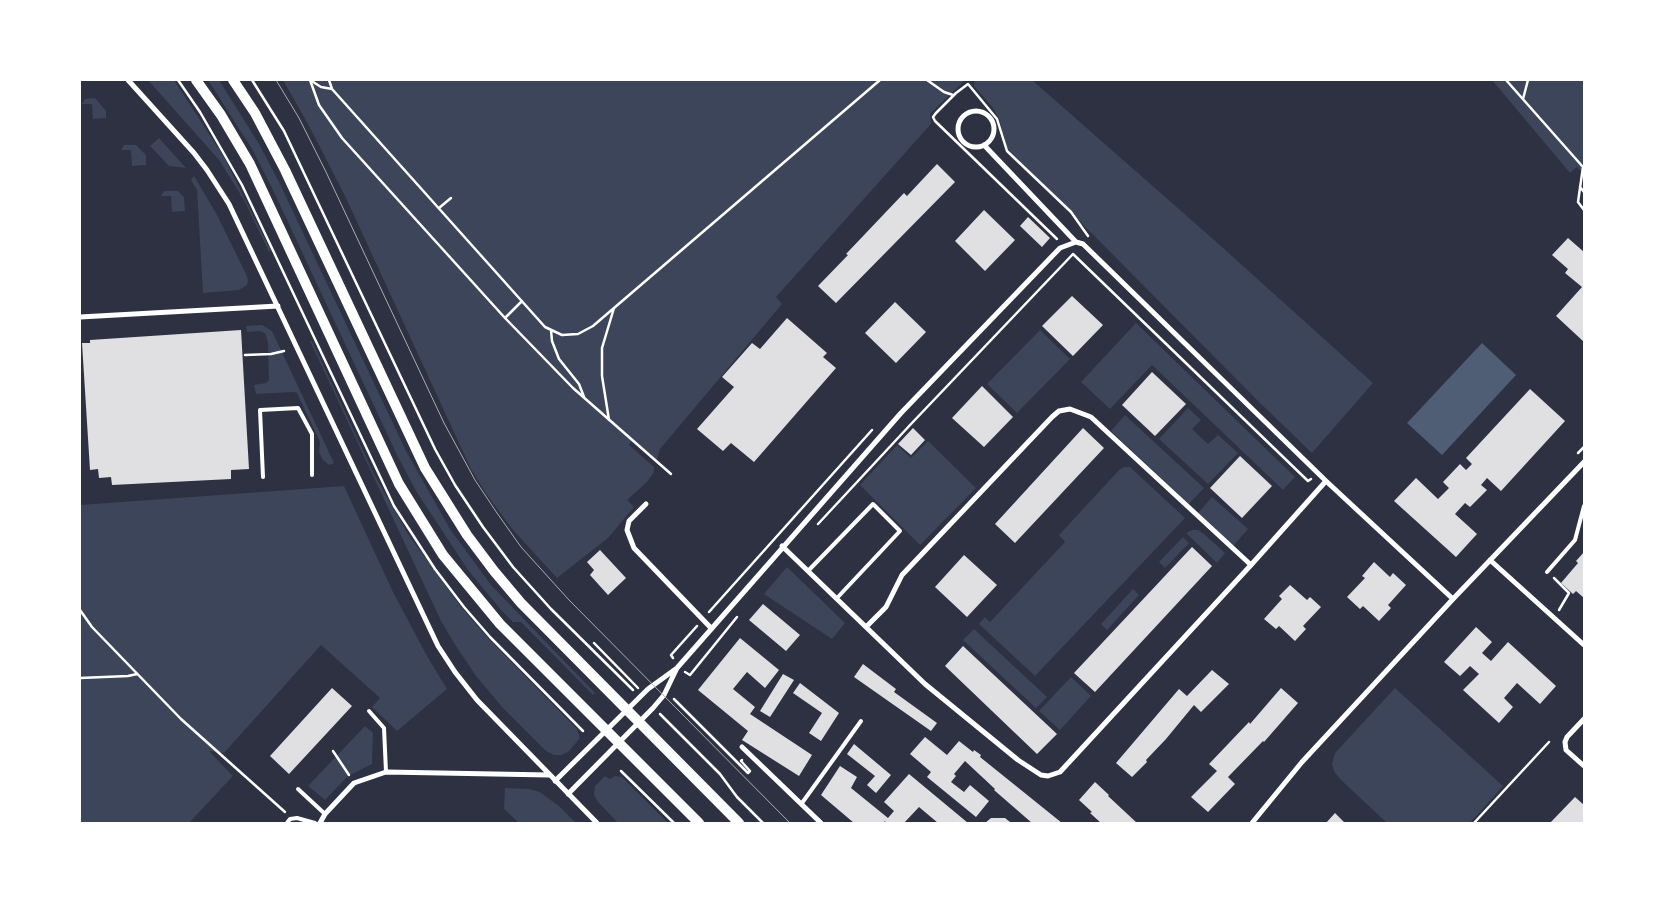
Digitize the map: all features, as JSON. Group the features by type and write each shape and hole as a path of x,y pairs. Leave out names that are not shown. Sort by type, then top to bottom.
{"main road":[{"path":"196,80 221,115 250,164 399,484 442,555 500,624 699,823"},
{"path":"233,80 255,113 285,170 425,468 444,500 489,564 521,602 739,823"}],"street":[{"path":"128,80 194,153 223,193 236,216 438,646 477,700 597,823"},
{"path":"974,111 981,112 991,120 994,132 990,141 984,145 972,146 960,138 959,123 962,117 968,113 974,111"},
{"path":"984,145 1076,242 1083,244 1326,481 1453,600"},
{"path":"568,794 664,696 677,668 900,413 1060,248 1076,242"},
{"path":"80,318 278,306"},
{"path":"867,626 886,607 902,575 1052,417 1059,411 1070,409 1091,418 1251,565"},
{"path":"1252,823 1302,762 1490,560 1583,465"},
{"path":"782,546 925,684 996,743 1041,775 1054,775 1060,772 1326,481"},
{"path":"646,504 629,521 627,530 634,548 711,628"},
{"path":"1490,560 1584,645"},
{"path":"554,781 660,679 677,668"},
{"path":"1584,719 1565,742 1566,750 1584,766"},
{"path":"742,748 821,823"},
{"path":"320,823 325,814 354,783 386,772 549,775"}],"lane":[{"path":"263,476 260,410 298,408 312,434 312,475"},
{"path":"808,571 873,504 900,531 837,598"},
{"path":"1547,572 1575,540 1584,506"},
{"path":"369,711 384,728 386,772"},
{"path":"802,804 861,721"},
{"path":"298,789 325,814"},
{"path":"289,821 297,818 315,823"}],"path":[{"path":"252,80 288,139 435,449 455,485 482,527 513,567 551,609 634,692"},
{"path":"310,80 321,87 332,89"},
{"path":"310,80 319,105 342,138 505,318 584,399 671,474"},
{"path":"329,80 332,89 522,301 546,327 562,335 578,334 592,326 880,80"},
{"path":"927,80 953,96"},
{"path":"968,84 972,80"},
{"path":"1506,80 1583,167 1578,202 1584,210"},
{"path":"1523,99 1528,80"},
{"path":"1580,187 1584,192"},
{"path":"439,208 451,198"},
{"path":"1074,219 1088,237"},
{"path":"813,530 910,424 1073,254 1308,481"},
{"path":"505,318 522,301"},
{"path":"610,422 602,376 602,348 614,307"},
{"path":"551,330 552,341 559,359 579,384 584,399"},
{"path":"307,339 318,334"},
{"path":"245,355 271,354 284,350"},
{"path":"707,614 872,429"},
{"path":"1547,572 1569,593 1559,610"},
{"path":"80,610 137,674 181,719 282,809 289,821"},
{"path":"594,642 638,688"},
{"path":"80,678 137,674"},
{"path":"674,699 748,773 750,771 742,763"},
{"path":"661,715 720,774 738,797 763,823"},
{"path":"1474,823 1549,742"},
{"path":"333,751 350,777"},
{"path":"621,771 674,823"}],"shaded area":[{"path":"148,80 174,80 224,157 271,251 269,252 244,200 219,160"},
{"path":"208,80 219,80 259,144 280,184 406,451 450,529 491,585 595,693 593,695 521,622 513,622 501,610 468,570 416,491 397,455 272,188 252,149"},
{"path":"283,80 965,80 930,114 931,124 776,297 782,304 660,449 657,460 633,439 629,445 654,467 654,472 647,482 627,500 634,507 608,538 557,578 513,530 487,495 471,469 345,196"},
{"path":"975,80 1032,80 1373,383 1312,453 1007,148 999,119 993,108 974,86"},
{"path":"1492,80 1584,80 1584,174 1577,167 1570,173"},
{"path":"95,98 106,111 106,118 93,119 92,104 82,104 85,99"},
{"path":"159,138 186,168 169,166 150,146"},
{"path":"124,145 136,145 146,155 146,165 132,166 131,150 121,150"},
{"path":"194,176 216,213 246,274 247,285 239,290 203,293 197,190 191,180"},
{"path":"164,191 178,191 184,197 185,211 172,212 171,196 161,196"},
{"path":"1136,323 1295,477 1283,490 1152,365 1110,409 1081,382"},
{"path":"262,325 272,331 334,463 329,465 323,460 319,452 320,442 297,393 256,394 254,385 266,383 269,380 268,342 265,333 259,331 247,332 246,326"},
{"path":"1040,330 1070,359 1017,413 987,384"},
{"path":"310,341 312,341 374,474 408,534 462,608 488,638 577,729 580,738 568,752 554,755 546,751 502,707 476,676 454,643 441,621"},
{"path":"1482,343 1516,375 1442,455 1407,423"},
{"path":"1188,408 1201,420 1192,429 1208,444 1218,435 1238,453 1208,484 1159,439"},
{"path":"1125,415 1204,488 1189,504 1111,431"},
{"path":"928,441 976,488 920,545 860,485 897,445 911,458"},
{"path":"1130,467 1185,518 1035,676 979,624 985,617 990,622 1065,542 1059,535 1120,469"},
{"path":"344,486 393,592 447,689 397,731 372,707 380,698 321,645 224,753 209,751 233,776 189,823 80,823 80,505"},
{"path":"1212,497 1248,529 1233,546 1198,513"},
{"path":"1198,530 1204,534 1225,553 1217,563 1186,533"},
{"path":"1183,537 1189,543 1165,568 1159,562"},
{"path":"787,567 845,623 832,639 764,594"},
{"path":"1133,589 1139,595 1107,630 1101,624"},
{"path":"974,629 1047,697 1036,708 963,640"},
{"path":"1071,677 1091,696 1060,730 1039,711"},
{"path":"1395,688 1503,786 1470,823 1387,823 1340,779 1334,771 1332,764 1335,753"},
{"path":"365,726 373,733 372,764 348,776 325,800 308,786"},
{"path":"605,776 610,779 615,776 622,777 668,823 618,823 598,802 594,795 595,786"},
{"path":"505,788 529,789 540,792 560,807 576,823 519,823 504,809"}],"building":[{"path":"937,164 955,182 836,303 818,286 904,193 907,196"},
{"path":"984,210 1015,240 985,271 955,241"},
{"path":"1028,217 1050,238 1042,247 1020,226"},
{"path":"1568,238 1584,252 1584,342 1556,316 1582,287 1565,273 1568,269 1552,255"},
{"path":"1072,296 1103,325 1073,356 1042,326"},
{"path":"895,302 926,332 896,363 865,333"},
{"path":"787,318 827,353 823,357 836,368 754,462 731,443 723,451 697,429 734,387 722,377 752,343 760,349"},
{"path":"241,330 249,469 231,470 231,479 112,485 111,477 99,478 98,469 90,470 82,343 90,343 90,340"},
{"path":"1152,372 1186,404 1155,436 1122,405"},
{"path":"982,386 1013,417 984,447 952,418"},
{"path":"1530,389 1565,421 1501,491 1487,478 1481,485 1487,490 1470,507 1465,503 1455,514 1477,534 1456,557 1394,501 1416,478 1438,499 1449,488 1443,482 1460,464 1466,470 1472,464 1466,458"},
{"path":"913,428 925,440 911,455 898,444"},
{"path":"1083,428 1104,448 1015,543 995,524"},
{"path":"1240,456 1272,486 1242,518 1210,488"},
{"path":"1192,547 1212,566 1095,692 1074,673"},
{"path":"600,550 626,578 608,595 590,575 594,570 587,562"},
{"path":"1584,552 1584,598 1576,591 1573,594 1561,583 1578,563 1576,561"},
{"path":"964,555 997,585 967,617 935,587"},
{"path":"1374,562 1390,577 1393,573 1406,585 1388,605 1391,608 1379,621 1363,606 1360,609 1347,597 1365,578 1362,576"},
{"path":"1290,585 1307,600 1310,597 1321,607 1303,626 1306,629 1295,641 1279,626 1276,629 1264,619 1282,599 1279,596"},
{"path":"763,604 800,635 786,651 749,620"},
{"path":"1476,627 1492,642 1482,653 1491,661 1508,642 1556,686 1540,704 1517,683 1504,698 1513,707 1499,723 1463,690 1479,674 1470,666 1460,676 1444,662"},
{"path":"740,638 779,670 765,688 747,672 733,689 755,707 750,714 812,755 799,776 742,740 748,731 698,690"},
{"path":"963,646 1057,734 1037,754 945,666"},
{"path":"863,664 896,689 894,692 937,723 931,731 854,677"},
{"path":"1212,670 1229,684 1201,712 1194,705 1146,760 1147,762 1132,777 1116,763 1179,689 1187,696"},
{"path":"783,674 794,680 770,717 760,711"},
{"path":"800,683 839,713 821,741 809,733 822,713 793,693"},
{"path":"332,688 352,706 289,774 270,756"},
{"path":"1281,688 1298,703 1264,742 1228,777 1235,784 1208,812 1191,797 1217,771 1209,764 1249,722 1250,724"},
{"path":"925,737 947,755 959,741 973,752 974,750 981,755 980,757 1062,823 1032,823 994,790 965,761 954,774 956,776 951,782 964,792 970,785 989,801 976,817 927,777 931,772 910,754"},
{"path":"854,744 891,775 876,793 867,785 875,776 847,754"},
{"path":"840,766 857,777 851,788 888,818 894,811 884,802 909,774 968,823 938,823 919,807 904,823 886,823 885,821 883,823 854,823 821,795"},
{"path":"1095,782 1137,823 1101,823 1090,813 1092,812 1079,800"},
{"path":"1575,797 1584,805 1584,823 1550,823"},
{"path":"1335,813 1345,823 1326,823"},
{"path":"991,818 1005,818 1010,822 985,823"}],"tram line":[{"path":"276,80 299,118 326,172 444,423 475,480 497,513 521,547 569,600 790,823"}]}
